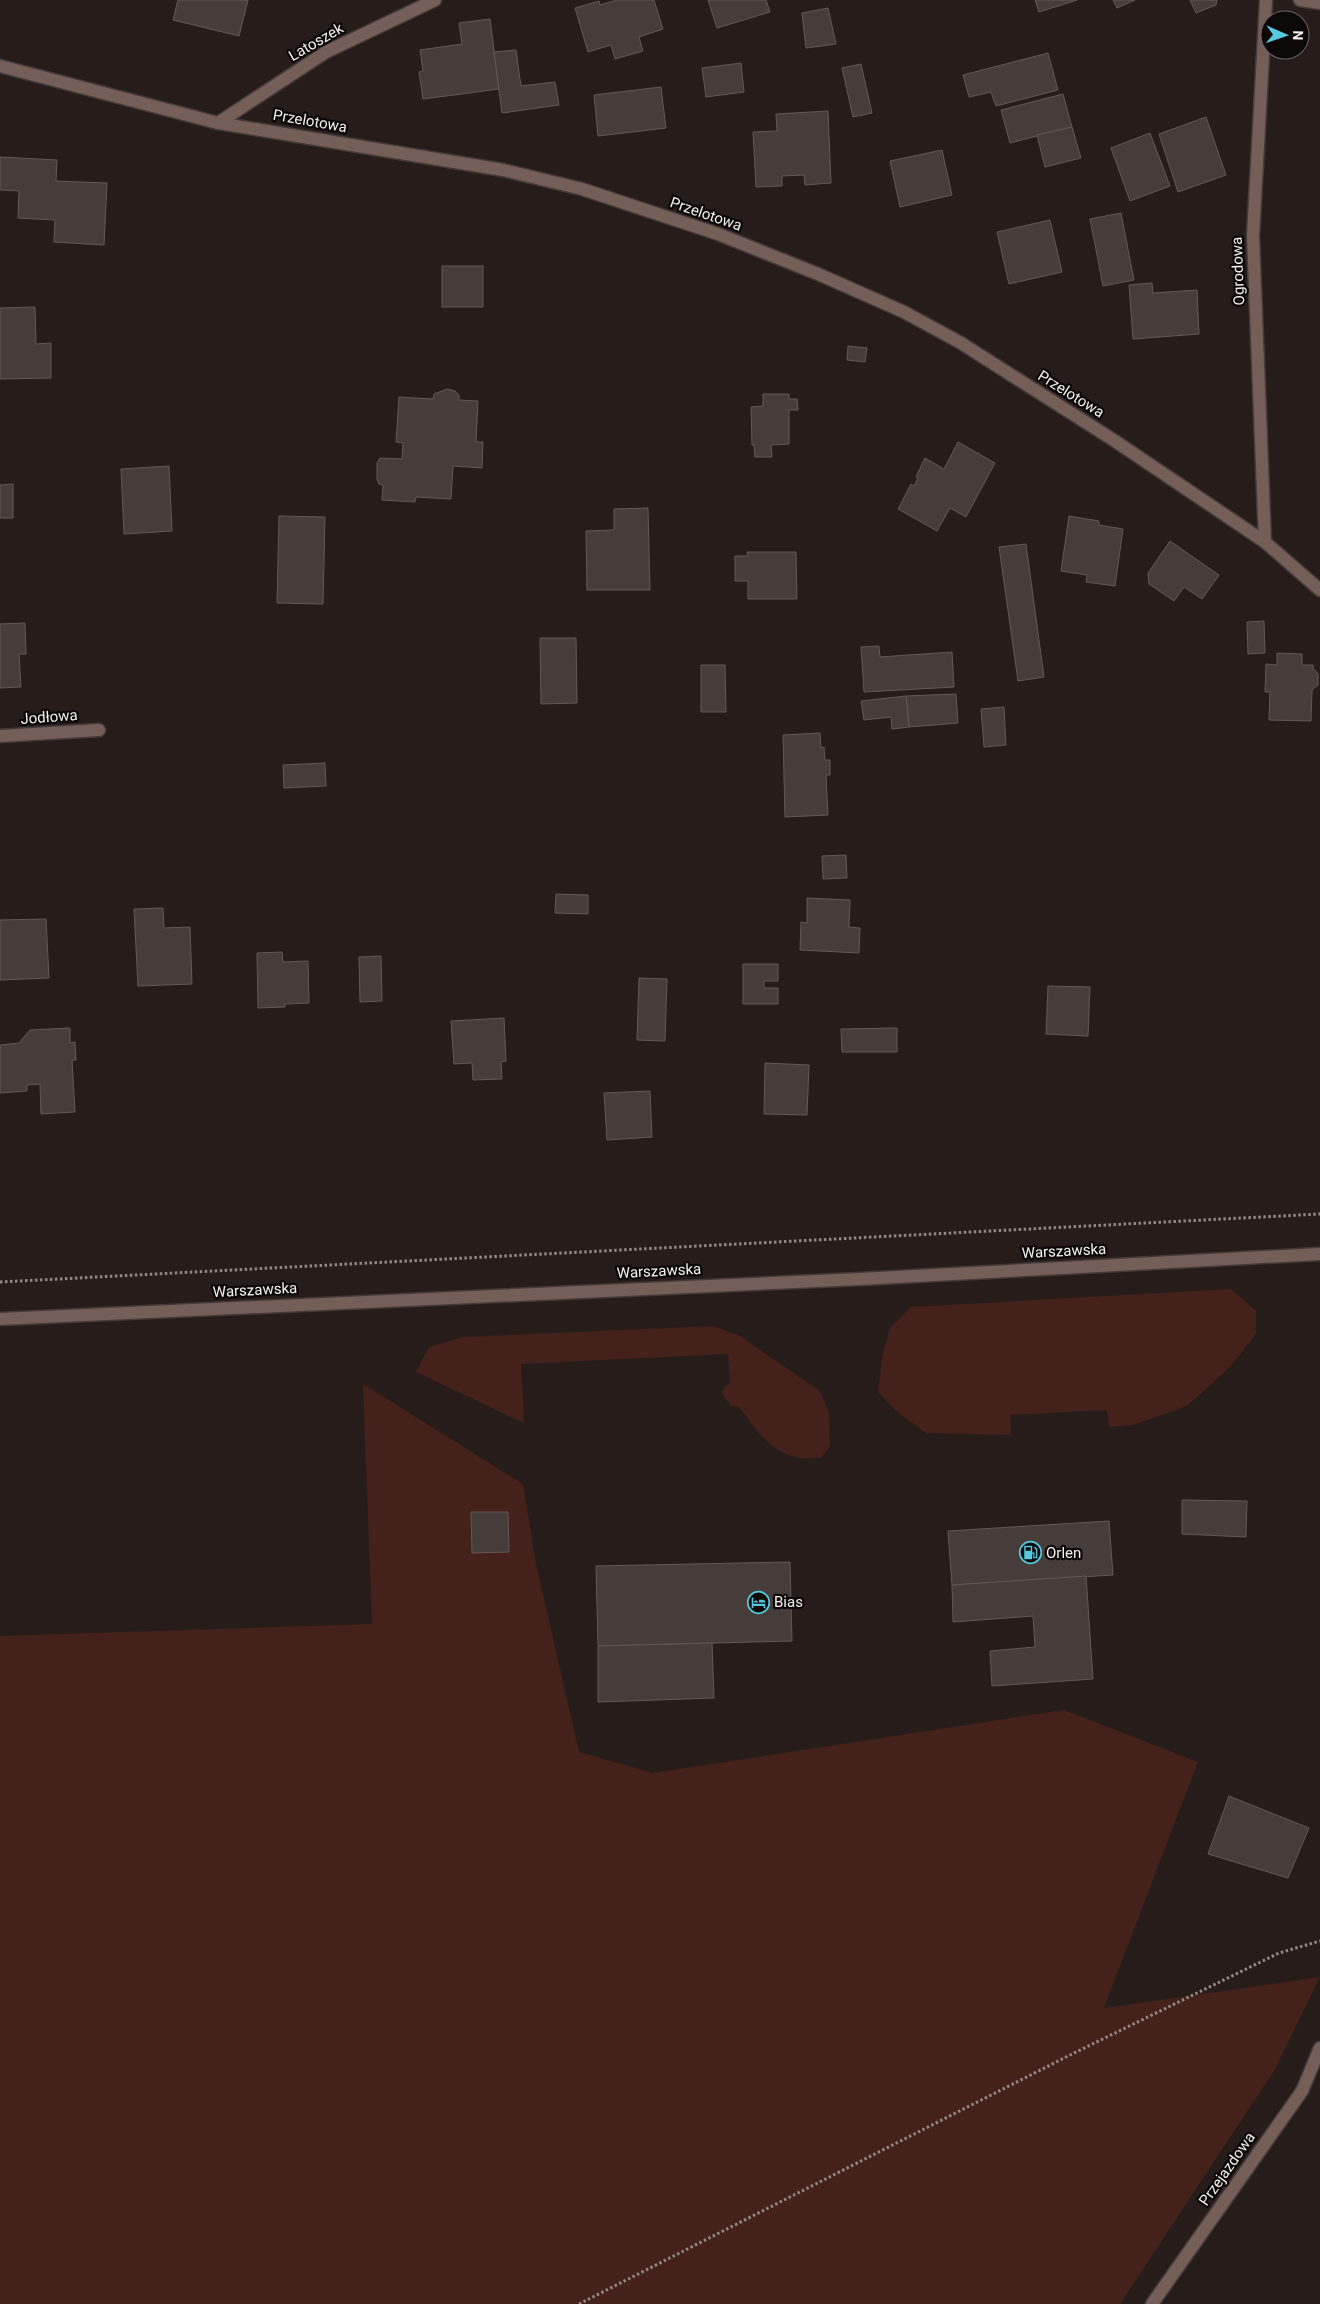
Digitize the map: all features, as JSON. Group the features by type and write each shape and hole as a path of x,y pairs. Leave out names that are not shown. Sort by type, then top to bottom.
{"street":[{"name":"Latoszek","path":"218,123 326,52 435,0"},
{"name":"Ogrodowa","path":"1264,542 1253,236 1266,0"},
{"path":"1300,0 1320,3"},
{"name":"Przelotowa","path":"0,66 218,123 503,170 582,189 718,234 818,274 904,312 961,343 1115,441 1264,542 1320,590"},
{"name":"Jodłowa","path":"0,736 100,730"},
{"name":"Warszawska","path":"0,1319 860,1279 1320,1254"},
{"name":"Przejazdowa","path":"1152,2304 1302,2091 1320,2048"}],"path":[{"path":"0,1282 1320,1214"},
{"path":"579,2304 1072,2054 1279,1953 1320,1941"}],"shaded area":[{"path":"1231,1289 1256,1311 1256,1334 1230,1367 1187,1406 1133,1425 1109,1427 1107,1410 1010,1415 1011,1435 926,1433 896,1411 878,1392 883,1352 890,1328 910,1307"},
{"path":"713,1326 740,1336 820,1391 829,1413 830,1446 822,1457 794,1457 783,1453 755,1429 739,1407 731,1406 721,1392 730,1382 728,1354 521,1364 524,1423 416,1372 429,1347 463,1337"},
{"path":"363,1384 523,1484 536,1564 579,1752 653,1773 1064,1710 1198,1762 1104,2008 1320,1977 1274,2071 1120,2304 0,2304 0,1636 372,1624"}],"building":[{"path":"178,0 248,0 239,36 173,20"},
{"path":"617,0 654,0 663,29 639,37 643,51 615,59 611,45 588,52 575,8 599,1 600,5"},
{"path":"708,0 766,0 770,12 717,28"},
{"path":"1035,0 1077,0 1039,12"},
{"path":"1113,0 1135,0 1117,8"},
{"path":"1190,0 1217,0 1216,5 1196,13"},
{"path":"828,8 836,44 806,48 802,13"},
{"path":"490,19 499,89 423,99 419,72 423,71 420,50 462,44 459,23"},
{"path":"516,50 521,86 555,82 559,105 502,113 494,52"},
{"path":"1048,53 1058,90 996,106 991,92 969,97 963,75"},
{"path":"741,63 744,92 706,97 702,68"},
{"path":"861,64 872,113 853,117 842,68"},
{"path":"661,87 666,128 598,136 594,95"},
{"path":"1063,94 1072,127 1010,143 1001,110"},
{"path":"828,111 831,183 805,185 804,175 782,176 782,186 756,187 753,132 777,131 776,114"},
{"path":"1206,117 1226,175 1178,192 1159,134"},
{"path":"1072,127 1081,158 1045,167 1037,135"},
{"path":"1150,133 1170,186 1130,201 1111,148"},
{"path":"942,150 952,195 900,207 890,161"},
{"path":"0,157 57,160 56,181 107,183 104,245 54,242 55,220 18,218 19,191 0,190"},
{"path":"1121,213 1134,280 1103,286 1090,219"},
{"path":"1050,220 1062,272 1009,284 997,232"},
{"path":"442,266 483,266 483,307 442,307"},
{"path":"1152,283 1153,293 1197,290 1199,334 1133,339 1129,285"},
{"path":"35,307 36,344 51,343 51,378 0,379 0,308"},
{"path":"848,346 867,348 865,362 847,360"},
{"path":"447,389 455,391 459,395 459,400 478,401 476,442 483,442 482,468 453,466 451,499 416,497 415,502 382,500 383,485 379,484 377,479 377,463 380,458 402,459 403,443 396,442 399,397 433,399 434,394"},
{"path":"763,394 789,394 789,399 797,399 798,410 789,410 789,444 771,445 772,457 755,457 754,445 752,445 751,407 763,406"},
{"path":"958,442 995,463 966,517 950,508 937,531 898,509 911,484 914,486 925,458 944,469"},
{"path":"169,466 172,531 124,534 121,469"},
{"path":"13,484 13,518 0,518 0,485"},
{"path":"648,508 650,590 587,590 586,531 614,530 614,509"},
{"path":"279,516 325,517 323,604 277,603"},
{"path":"1069,516 1099,521 1099,525 1123,529 1115,586 1086,582 1087,575 1061,571"},
{"path":"1170,541 1219,575 1202,599 1184,587 1174,601 1149,584 1148,573"},
{"path":"1026,544 1044,677 1018,681 999,547"},
{"path":"747,552 796,552 797,599 748,599 748,581 735,581 735,556 748,556"},
{"path":"1264,621 1265,653 1248,654 1247,622"},
{"path":"25,623 26,654 19,654 21,687 0,688 0,624"},
{"path":"540,638 576,638 577,703 541,704"},
{"path":"879,646 880,657 952,652 954,687 864,692 861,647"},
{"path":"1277,653 1302,654 1302,665 1313,665 1318,674 1318,685 1312,690 1311,721 1269,720 1270,692 1265,692 1266,664 1277,665"},
{"path":"701,665 725,665 726,712 701,712"},
{"path":"956,694 958,723 909,727 906,696"},
{"path":"906,696 909,727 892,729 891,717 864,720 861,701"},
{"path":"1004,707 1006,745 984,747 981,709"},
{"path":"820,733 821,748 824,747 825,760 830,760 830,775 826,775 828,815 785,817 783,735"},
{"path":"325,763 326,786 284,788 283,765"},
{"path":"846,855 847,878 823,879 822,856"},
{"path":"556,894 588,895 588,914 555,913"},
{"path":"807,898 850,900 849,927 860,928 859,953 800,950 801,922 807,923"},
{"path":"163,908 164,928 190,927 192,984 138,986 134,909"},
{"path":"46,919 49,978 0,980 0,920"},
{"path":"282,952 283,962 308,961 309,1003 285,1004 285,1007 258,1008 257,953"},
{"path":"381,956 382,1001 360,1002 359,957"},
{"path":"743,964 778,964 778,981 764,981 764,988 778,988 778,1004 743,1004"},
{"path":"639,978 667,979 665,1041 637,1040"},
{"path":"1048,986 1090,987 1088,1036 1046,1034"},
{"path":"504,1018 506,1061 501,1062 502,1079 473,1080 472,1063 454,1064 451,1021"},
{"path":"70,1028 70,1043 75,1042 76,1060 72,1060 75,1112 41,1114 40,1084 27,1085 27,1091 0,1093 0,1045 19,1043 30,1030"},
{"path":"897,1028 897,1052 842,1052 841,1029"},
{"path":"765,1063 809,1065 807,1115 764,1114"},
{"path":"650,1091 652,1137 607,1140 604,1093"},
{"path":"1182,1500 1247,1501 1246,1537 1182,1534"},
{"path":"471,1512 508,1512 509,1552 472,1553"},
{"name":"Orlen","path":"1109,1521 1113,1575 952,1585 948,1531"},
{"path":"790,1562 792,1641 598,1646 596,1566"},
{"path":"1086,1576 1093,1679 992,1686 990,1651 1035,1647 1033,1616 953,1622 952,1585"},
{"path":"712,1643 714,1698 598,1702 598,1646"},
{"path":"1229,1796 1309,1828 1288,1878 1208,1854"}],"place":[{"name":"Orlen","path":"1030,1553"},
{"name":"Bias","path":"758,1602"}]}
